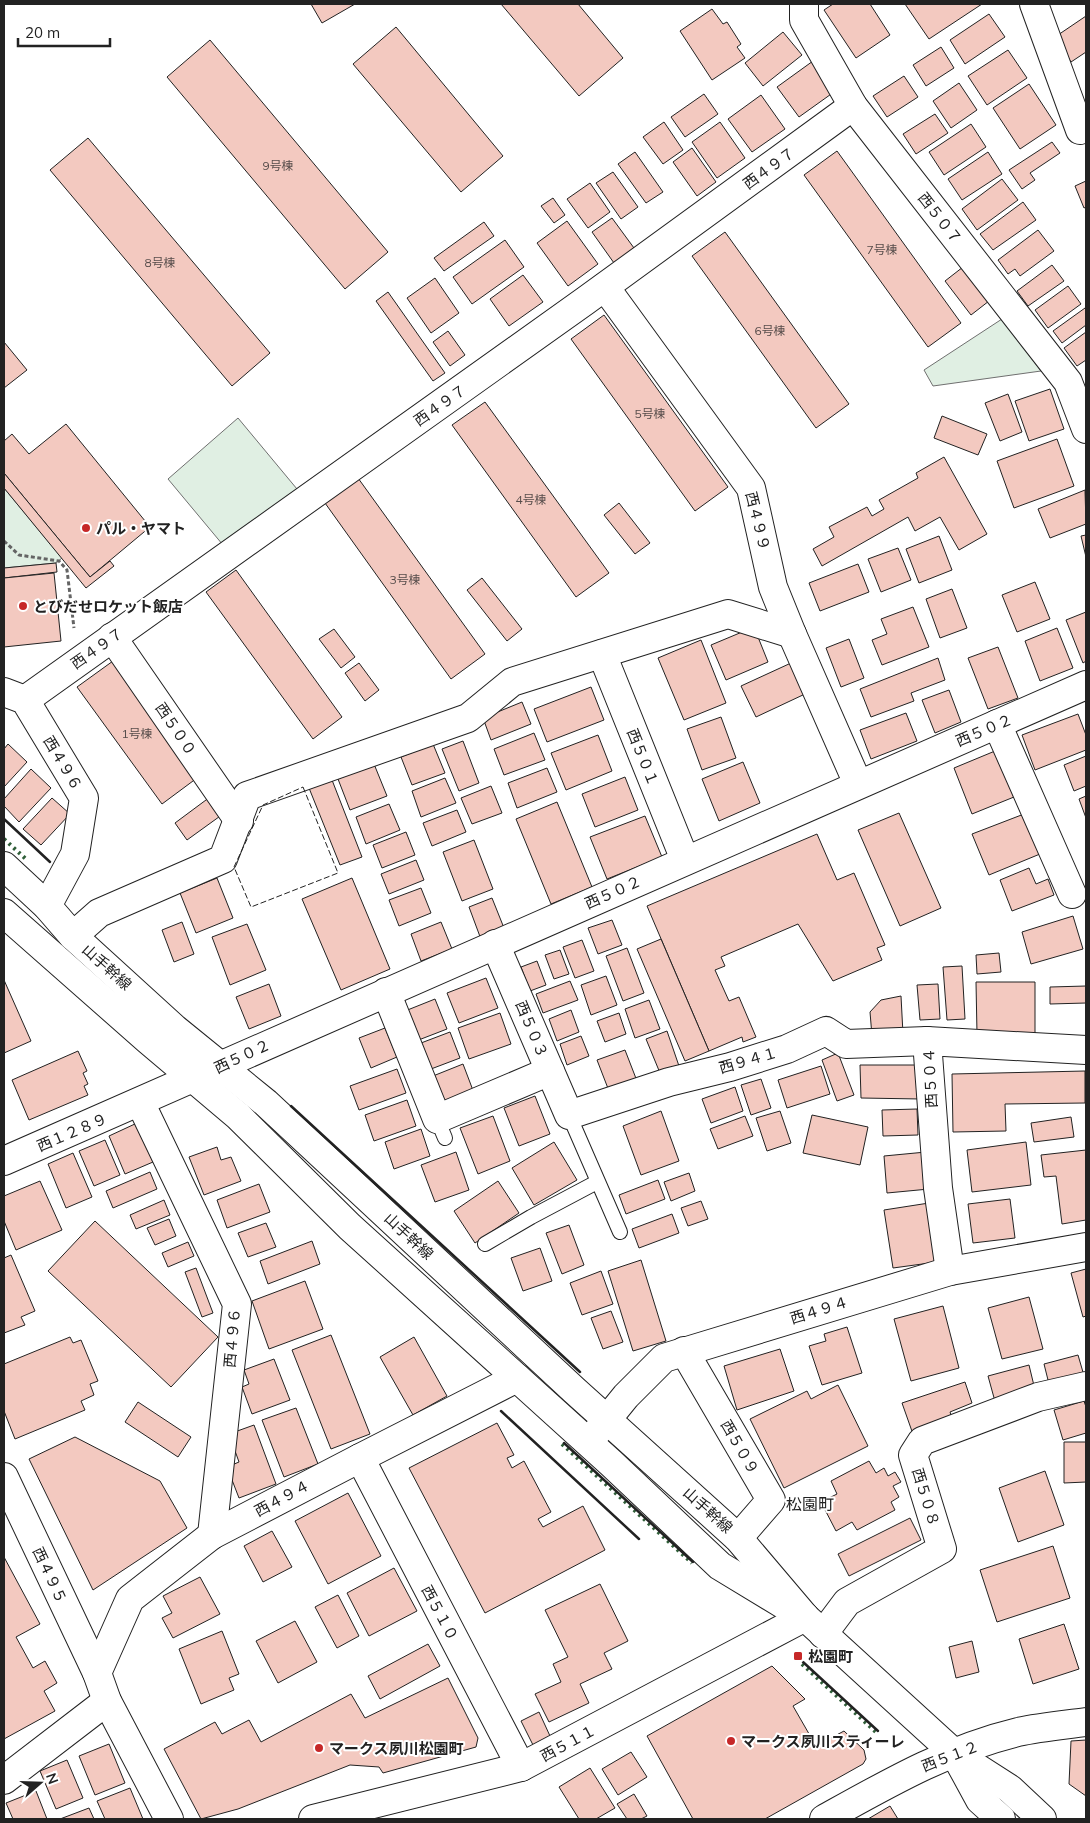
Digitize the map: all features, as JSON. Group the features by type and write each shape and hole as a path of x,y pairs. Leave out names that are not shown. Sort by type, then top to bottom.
{"street":[{"name":"西５０７","path":"804,4 804,20 853,106 1077,378 1086,429"},
{"path":"1034,4 1080,130 1086,126"},
{"name":"西４９７","path":"14,696 78,661 604,287 853,106"},
{"name":"西４９９","path":"604,287 751,488 773,587 858,784"},
{"path":"73,936 99,913 223,859 247,796 468,718 512,682 728,614 792,634"},
{"name":"西５００","path":"112,637 239,821"},
{"name":"西５０１","path":"602,654 685,860"},
{"name":"西５０２","path":"140,1102 685,860 1086,685"},
{"name":"西４９６","path":"14,696 84,798 75,854 47,906"},
{"path":"997,724 1072,894"},
{"name":"山手幹線","path":"4,866 47,906 73,936 175,1029 266,1103 574,1390 738,1538 814,1626 954,1752 1010,1789 1042,1819"},
{"name":"山手幹線","path":"4,913 238,1116 350,1227 588,1442 720,1566 814,1626"},
{"name":"西５０３","path":"496,944 568,1115"},
{"path":"386,992 441,1129 550,1071"},
{"name":"西９４１","path":"568,1115 669,1082 730,1067 787,1049 826,1031 846,1044 927,1041"},
{"name":"西５０４","path":"950,1271 938,1188 927,1041 1086,1050"},
{"name":"西４９６","path":"140,1102 237,1304 212,1535"},
{"name":"西１２８９","path":"4,1161 140,1102"},
{"name":"西４９４","path":"588,1442 626,1396 664,1358 950,1271 1086,1247"},
{"name":"西５０９","path":"684,1351 771,1500 738,1538"},
{"name":"西４９４","path":"97,1673 130,1599 212,1535 517,1378"},
{"name":"西５０８","path":"814,1626 847,1602 942,1549 913,1455 922,1441 1038,1397 1086,1386"},
{"name":"西５１０","path":"360,1458 521,1767"},
{"name":"西４９５","path":"4,1477 14,1523 97,1673 106,1701"},
{"name":"西５１１","path":"313,1819 521,1767 814,1626"},
{"path":"4,1780 106,1701 169,1819"},
{"name":"西５１２","path":"824,1819 906,1773 954,1752 1018,1732 1086,1722"},
{"name":"山手幹線","path":"954,1752 980,1800 1001,1819"}],"lane":[{"path":"568,1115 620,1232"},
{"path":"485,1244 597,1182"}],"path":[{"path":"4,541 19,556 60,562 67,570 78,661"}],"green space":[{"path":"1002,319 1041,371 933,386 924,370"},
{"path":"238,418 297,489 223,545 168,479"},
{"path":"4,488 62,558 56,563 4,568"}],"building":[{"path":"311,4 355,4 322,23"},
{"path":"501,4 578,4 623,58 579,96"},
{"path":"833,4 870,4 890,35 856,58 824,10"},
{"path":"905,4 982,4 929,39"},
{"path":"712,9 723,24 727,22 741,44 737,47 745,58 712,80 680,31"},
{"path":"989,14 1005,37 965,64 950,40"},
{"path":"1086,16 1086,52 1071,62 1055,37"},
{"path":"396,27 503,156 461,192 353,64"},
{"path":"783,32 802,55 763,86 745,63"},
{"path":"210,40 388,252 345,289 167,77"},
{"path":"941,47 954,68 926,86 913,65"},
{"path":"1008,50 1027,78 987,105 968,76"},
{"path":"813,61 834,92 799,117 777,87"},
{"path":"904,76 918,97 887,117 873,96"},
{"path":"959,83 977,110 951,128 933,101"},
{"path":"1029,84 1056,125 1020,149 993,108"},
{"path":"704,94 718,114 685,137 671,117"},
{"path":"761,95 785,129 752,152 728,119"},
{"path":"935,114 948,133 916,154 903,134"},
{"path":"664,122 683,150 663,164 643,137"},
{"path":"720,122 745,158 717,178 692,142"},
{"path":"971,124 986,147 944,175 929,152"},
{"path":"88,138 270,353 232,386 50,170"},
{"path":"1052,142 1060,153 1030,173 1035,180 1022,189 1009,170"},
{"path":"692,148 716,182 697,196 673,162"},
{"path":"837,151 961,323 928,347 804,175"},
{"path":"635,152 663,192 646,203 618,164"},
{"path":"988,152 1002,174 962,200 948,179"},
{"path":"613,172 638,207 621,219 596,183"},
{"path":"1002,179 1018,200 977,230 962,209"},
{"path":"1086,181 1086,207 1084,208 1075,186"},
{"path":"590,183 610,212 588,228 567,199"},
{"path":"553,198 565,215 554,223 541,206"},
{"path":"1023,202 1036,220 993,250 980,234"},
{"path":"612,218 634,248 614,263 592,232"},
{"path":"567,221 598,264 568,286 537,243"},
{"path":"484,222 494,236 444,271 434,258"},
{"path":"1038,230 1054,251 1020,276 1015,269 1008,274 998,260"},
{"path":"725,232 849,404 816,428 692,256"},
{"path":"505,240 524,267 472,304 453,277"},
{"path":"1052,265 1064,281 1028,306 1017,291"},
{"path":"963,267 989,301 971,315 945,281"},
{"path":"523,275 543,302 509,326 490,299"},
{"path":"435,278 459,313 431,333 407,298"},
{"path":"1068,286 1081,304 1048,328 1035,310"},
{"path":"388,292 445,373 433,381 376,301"},
{"path":"1085,308 1086,325 1062,343 1053,331"},
{"path":"604,315 728,487 695,511 571,339"},
{"path":"448,331 465,355 450,366 433,342"},
{"path":"1086,332 1086,360 1077,366 1064,348"},
{"path":"4,342 27,370 4,388"},
{"path":"1050,389 1064,429 1029,441 1015,401"},
{"path":"1008,394 1022,432 1000,441 985,403"},
{"path":"485,402 609,573 576,597 452,425"},
{"path":"942,416 987,434 978,455 934,438"},
{"path":"66,424 150,527 90,577 4,473 4,441 12,434 29,454"},
{"path":"1057,439 1074,486 1014,508 997,461"},
{"path":"944,457 987,534 959,550 940,517 915,531 908,517 822,566 813,549 834,537 829,527 867,507 872,516 884,509 879,500 918,478 916,473"},
{"path":"4,473 90,577 110,561 114,566 86,588 4,488"},
{"path":"358,478 485,654 451,679 325,503"},
{"path":"1085,490 1086,524 1050,538 1038,509"},
{"path":"619,503 650,543 635,554 604,515"},
{"path":"1086,535 1086,557 1081,536"},
{"path":"939,536 952,570 919,583 906,549"},
{"path":"898,548 911,580 881,592 868,559"},
{"path":"56,563 57,572 4,578 4,568"},
{"path":"858,564 869,592 820,611 809,583"},
{"path":"236,570 342,717 313,739 206,592"},
{"path":"54,573 61,641 4,647 4,578"},
{"path":"482,578 522,629 507,641 467,590"},
{"path":"1035,582 1050,619 1017,632 1002,595"},
{"path":"952,589 967,628 940,638 926,599"},
{"path":"913,607 929,647 882,665 872,640 887,634 881,619"},
{"path":"1086,612 1086,661 1083,663 1066,620"},
{"path":"754,627 768,662 726,680 711,645"},
{"path":"1057,628 1073,668 1040,681 1025,641"},
{"path":"334,629 355,657 341,668 319,639"},
{"path":"849,639 864,678 841,687 826,648"},
{"path":"701,640 726,703 684,720 658,658"},
{"path":"998,647 1018,698 988,709 968,658"},
{"path":"938,658 945,680 911,693 914,701 871,717 860,689"},
{"path":"113,661 197,778 162,804 77,687"},
{"path":"359,663 379,690 365,701 345,673"},
{"path":"791,663 805,694 756,717 741,686"},
{"path":"591,687 604,720 547,742 534,709"},
{"path":"949,690 961,722 935,733 922,700"},
{"path":"522,702 531,724 491,740 483,718"},
{"path":"906,713 917,741 871,759 860,730"},
{"path":"1078,714 1086,735 1086,750 1035,770 1022,735"},
{"path":"721,717 736,758 702,770 687,729"},
{"path":"534,733 545,760 504,775 494,749"},
{"path":"598,735 612,771 566,790 551,753"},
{"path":"463,741 479,783 459,791 442,749"},
{"path":"8,744 27,762 4,787 4,749"},
{"path":"433,744 445,773 412,785 401,757"},
{"path":"995,751 1014,797 972,814 954,768"},
{"path":"1086,756 1086,786 1074,791 1064,765"},
{"path":"743,762 760,803 719,821 702,779"},
{"path":"374,764 387,796 350,810 338,779"},
{"path":"547,768 557,792 517,808 508,783"},
{"path":"31,769 51,788 19,822 4,806 4,799"},
{"path":"625,777 638,810 595,827 582,794"},
{"path":"445,778 456,803 421,817 412,791"},
{"path":"332,780 362,857 340,865 309,788"},
{"path":"491,786 502,813 472,824 461,798"},
{"path":"1086,796 1086,818 1079,799"},
{"path":"210,797 223,814 187,840 175,823"},
{"path":"52,798 70,814 41,845 23,829"},
{"path":"557,802 592,887 551,904 516,819"},
{"path":"389,804 400,830 366,844 356,817"},
{"path":"457,810 466,832 432,846 423,823"},
{"path":"899,813 941,908 900,926 858,830"},
{"path":"1024,814 1040,854 989,875 972,834"},
{"path":"645,816 662,857 607,879 590,837"},
{"path":"406,832 415,855 382,868 373,845"},
{"path":"817,834 837,880 854,873 885,945 877,948 882,960 833,981 798,924 721,957 725,966 715,970 729,1001 739,997 756,1037 743,1042 742,1037 709,1051 647,906"},
{"path":"474,840 493,889 462,901 443,852"},
{"path":"416,860 424,880 389,894 381,874"},
{"path":"1029,868 1036,884 1048,879 1054,895 1012,911 1000,880"},
{"path":"217,878 233,918 196,933 180,893"},
{"path":"352,878 390,969 341,990 302,899"},
{"path":"421,888 431,913 399,926 389,900"},
{"path":"492,898 506,933 482,942 469,907"},
{"path":"1073,916 1083,949 1031,964 1022,932"},
{"path":"612,920 622,945 598,954 588,928"},
{"path":"182,922 194,954 174,962 162,930"},
{"path":"441,922 452,949 421,961 411,934"},
{"path":"247,924 266,970 230,985 212,937"},
{"path":"661,939 709,1051 685,1061 637,949"},
{"path":"582,940 594,971 575,978 563,947"},
{"path":"627,948 644,993 623,1001 606,956"},
{"path":"560,950 569,974 554,979 545,955"},
{"path":"999,953 1001,972 977,974 976,955"},
{"path":"537,961 546,985 530,991 521,967"},
{"path":"962,966 965,1019 947,1020 943,967"},
{"path":"606,976 617,1005 591,1015 581,985"},
{"path":"486,978 498,1008 459,1023 447,993"},
{"path":"4,980 31,1041 4,1053"},
{"path":"570,981 578,1000 543,1013 536,994"},
{"path":"976,982 1035,982 1035,1034 977,1034"},
{"path":"269,984 281,1016 249,1029 236,997"},
{"path":"938,984 940,1019 920,1020 917,985"},
{"path":"1086,986 1086,1003 1050,1004 1050,987"},
{"path":"901,996 903,1034 872,1036 870,1012 881,1000"},
{"path":"435,999 447,1029 416,1041 405,1011"},
{"path":"649,1000 660,1029 635,1038 625,1009"},
{"path":"571,1010 579,1032 557,1041 549,1019"},
{"path":"500,1013 511,1044 469,1059 458,1028"},
{"path":"619,1013 626,1034 605,1042 597,1021"},
{"path":"385,1028 397,1057 371,1068 359,1038"},
{"path":"667,1031 679,1066 660,1073 646,1039"},
{"path":"450,1032 460,1058 431,1069 421,1043"},
{"path":"581,1036 589,1056 567,1065 560,1044"},
{"path":"625,1050 637,1081 609,1091 597,1060"},
{"path":"78,1051 87,1071 83,1073 88,1084 84,1086 88,1095 29,1120 12,1080"},
{"path":"838,1053 854,1095 837,1101 822,1060"},
{"path":"463,1064 474,1093 444,1104 433,1076"},
{"path":"860,1065 921,1065 921,1099 861,1098"},
{"path":"821,1066 830,1094 787,1108 778,1080"},
{"path":"397,1069 406,1093 359,1110 350,1086"},
{"path":"1085,1071 1085,1103 1005,1104 1006,1131 953,1132 952,1074"},
{"path":"761,1079 771,1108 751,1115 741,1085"},
{"path":"735,1087 743,1111 711,1123 702,1099"},
{"path":"535,1096 550,1134 519,1146 504,1108"},
{"path":"407,1100 416,1126 374,1141 365,1115"},
{"path":"917,1109 918,1135 883,1136 882,1110"},
{"path":"661,1111 679,1161 641,1175 623,1126"},
{"path":"780,1111 791,1143 767,1151 756,1118"},
{"path":"812,1115 868,1127 860,1165 803,1153"},
{"path":"493,1116 510,1161 478,1174 460,1128"},
{"path":"745,1116 753,1136 718,1149 710,1129"},
{"path":"1071,1117 1074,1137 1034,1142 1031,1123"},
{"path":"137,1123 153,1162 125,1174 109,1136"},
{"path":"421,1129 430,1156 394,1169 385,1142"},
{"path":"105,1140 120,1175 94,1186 79,1151"},
{"path":"554,1142 577,1180 534,1205 512,1168"},
{"path":"1026,1142 1031,1185 972,1192 967,1150"},
{"path":"217,1147 221,1160 231,1157 241,1181 204,1195 189,1157"},
{"path":"1086,1150 1086,1220 1062,1224 1056,1176 1044,1177 1041,1155"},
{"path":"456,1152 469,1190 435,1202 421,1165"},
{"path":"926,1152 929,1189 887,1193 884,1156"},
{"path":"73,1153 92,1197 66,1208 48,1164"},
{"path":"150,1172 157,1189 113,1208 106,1191"},
{"path":"689,1173 695,1191 671,1201 664,1182"},
{"path":"658,1180 665,1199 626,1214 619,1195"},
{"path":"40,1181 62,1230 16,1250 4,1221 4,1196"},
{"path":"498,1181 519,1213 475,1243 454,1211"},
{"path":"259,1184 270,1212 227,1228 217,1200"},
{"path":"1010,1199 1015,1238 973,1243 968,1204"},
{"path":"164,1200 170,1215 136,1229 130,1215"},
{"path":"701,1201 708,1219 688,1226 681,1208"},
{"path":"929,1203 937,1262 893,1268 884,1210"},
{"path":"672,1214 679,1233 639,1248 632,1229"},
{"path":"169,1219 176,1236 155,1245 147,1228"},
{"path":"95,1221 218,1337 171,1387 48,1271"},
{"path":"266,1223 276,1247 248,1257 238,1233"},
{"path":"569,1225 584,1265 562,1274 546,1233"},
{"path":"312,1241 320,1264 268,1284 260,1261"},
{"path":"188,1242 194,1256 168,1267 162,1253"},
{"path":"540,1248 552,1281 523,1291 511,1258"},
{"path":"11,1255 35,1311 21,1317 25,1325 4,1333 4,1258"},
{"path":"641,1260 666,1341 633,1351 608,1271"},
{"path":"196,1268 213,1313 202,1317 185,1272"},
{"path":"1086,1269 1086,1316 1083,1317 1071,1273"},
{"path":"601,1271 613,1304 582,1315 570,1283"},
{"path":"305,1281 323,1329 269,1349 252,1301"},
{"path":"1029,1297 1043,1349 1002,1359 988,1308"},
{"path":"943,1306 959,1368 911,1381 894,1319"},
{"path":"611,1311 623,1342 603,1349 591,1318"},
{"path":"847,1327 862,1373 822,1385 809,1346 826,1341 824,1334"},
{"path":"331,1335 370,1434 331,1449 292,1350"},
{"path":"70,1337 73,1343 81,1340 98,1381 90,1384 94,1395 81,1401 85,1410 15,1439 4,1411 4,1364"},
{"path":"414,1337 447,1396 413,1415 380,1357"},
{"path":"780,1349 794,1391 737,1410 724,1366"},
{"path":"1078,1355 1085,1379 1050,1388 1044,1364"},
{"path":"274,1359 290,1400 252,1414 242,1387 249,1384 244,1370"},
{"path":"1029,1365 1036,1394 996,1405 988,1376"},
{"path":"965,1382 972,1403 950,1412 954,1423 914,1437 902,1403"},
{"path":"838,1385 868,1446 784,1488 750,1419 807,1391 811,1399"},
{"path":"1084,1401 1086,1407 1086,1433 1063,1440 1054,1410"},
{"path":"138,1402 191,1437 178,1457 125,1422"},
{"path":"296,1408 318,1464 284,1477 262,1420"},
{"path":"497,1423 514,1455 507,1458 512,1468 524,1461 551,1512 538,1519 543,1527 583,1506 605,1550 485,1613 409,1468"},
{"path":"254,1425 276,1484 239,1498 227,1467 239,1462 229,1434"},
{"path":"75,1437 160,1481 187,1528 93,1590 29,1459"},
{"path":"1064,1442 1086,1442 1086,1482 1064,1483"},
{"path":"869,1461 876,1473 884,1468 888,1476 895,1472 901,1482 893,1486 899,1497 891,1502 895,1510 857,1530 852,1522 836,1531 821,1502 837,1494 831,1481"},
{"path":"1045,1471 1064,1525 1018,1542 999,1488"},
{"path":"348,1493 381,1556 328,1584 295,1521"},
{"path":"910,1518 921,1540 849,1576 838,1554"},
{"path":"272,1531 292,1567 263,1582 244,1546"},
{"path":"1053,1546 1070,1598 997,1622 980,1570"},
{"path":"4,1557 40,1624 16,1637 33,1668 45,1661 57,1683 44,1691 55,1711 4,1739"},
{"path":"394,1568 417,1611 369,1636 347,1593"},
{"path":"200,1577 220,1614 173,1638 162,1618 172,1613 163,1596"},
{"path":"600,1584 628,1641 604,1653 612,1669 580,1684 589,1703 549,1722 535,1694 561,1682 553,1664 568,1657 545,1610"},
{"path":"338,1595 359,1636 337,1648 315,1607"},
{"path":"295,1621 317,1662 278,1683 256,1641"},
{"path":"1064,1624 1079,1669 1033,1684 1019,1639"},
{"path":"222,1631 239,1674 229,1678 234,1690 201,1704 179,1649"},
{"path":"972,1641 979,1672 956,1678 949,1647"},
{"path":"428,1644 440,1666 380,1699 368,1676"},
{"name":"マークス夙川スティーレ","path":"772,1666 805,1699 793,1706 816,1746 844,1731 864,1750 866,1759 863,1764 765,1819 693,1819 647,1736"},
{"name":"マークス夙川松園町","path":"448,1678 478,1738 476,1747 383,1773 379,1767 350,1765 238,1809 201,1819 164,1749 215,1722 222,1734 249,1720 261,1742 351,1694 365,1718"},
{"path":"539,1712 550,1736 533,1745 521,1721"},
{"path":"1086,1740 1086,1796 1069,1784 1071,1741"},
{"path":"109,1744 125,1783 95,1795 79,1756"},
{"path":"631,1752 647,1777 618,1795 602,1769"},
{"path":"67,1760 83,1798 56,1809 40,1771"},
{"path":"590,1768 615,1808 596,1819 579,1819 559,1787"},
{"path":"130,1788 143,1819 105,1819 97,1801"},
{"path":"36,1791 47,1819 13,1819 6,1803"},
{"path":"634,1794 647,1816 641,1819 627,1819 617,1804"},
{"path":"890,1806 898,1819 868,1819"},
{"path":"89,1808 94,1819 60,1819"}],"hedge":[{"path":"4,839 27,860"},
{"path":"562,1444 692,1563"},
{"path":"802,1664 877,1733"}],"fence":[{"path":"303,787 338,873 251,907 234,867 263,805 303,787"}],"wall":[{"path":"4,819 50,862"},
{"path":"291,1106 580,1372"},
{"path":"501,1411 639,1539"},
{"path":"564,1443 693,1562"},
{"path":"803,1662 878,1731"}],"place":[{"name":"パル・ヤマト","path":"86,528"},
{"name":"とびだせロケット飯店","path":"23,606"},
{"name":"松園町","path":"798,1656"},
{"name":"マークス夙川スティーレ","path":"731,1741"},
{"name":"マークス夙川松園町","path":"319,1748"}],"district":[{"name":"松園町","path":"810,1504"}]}
